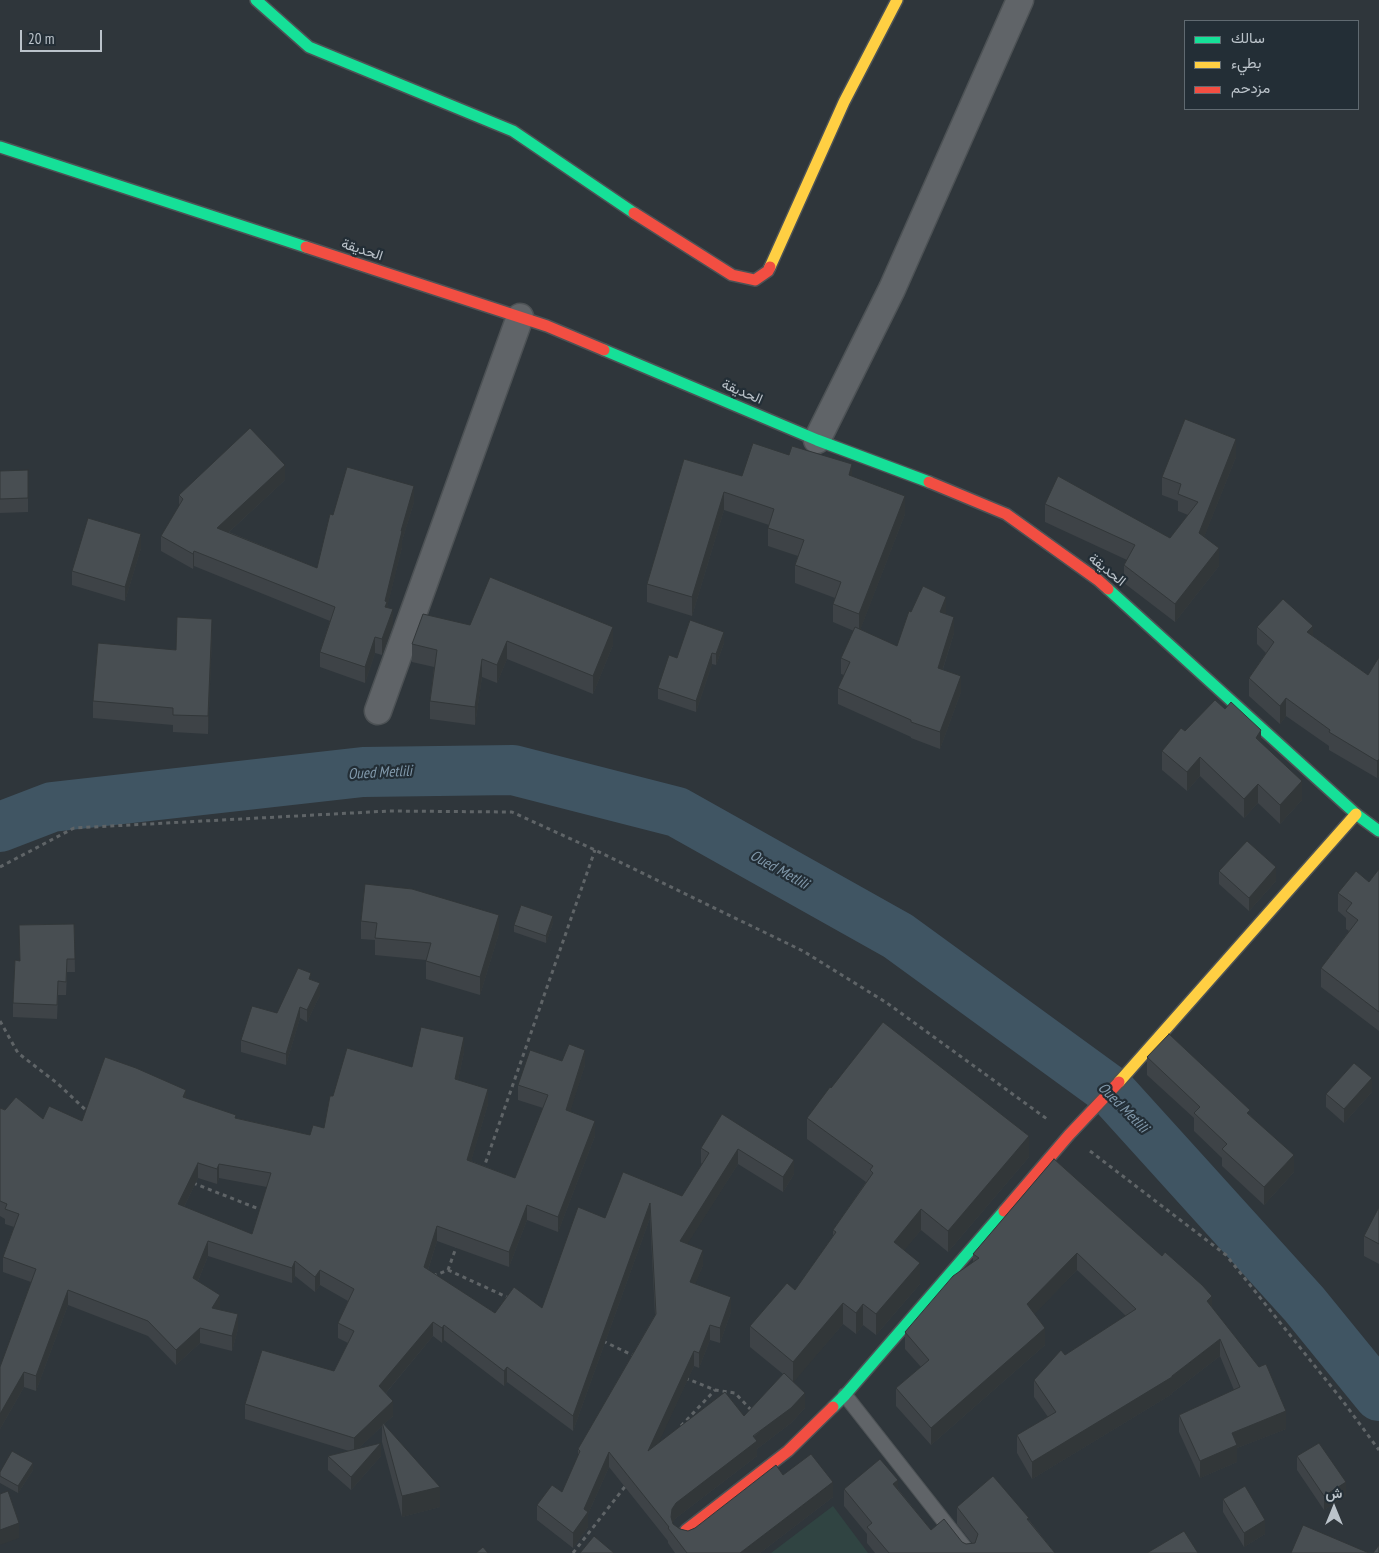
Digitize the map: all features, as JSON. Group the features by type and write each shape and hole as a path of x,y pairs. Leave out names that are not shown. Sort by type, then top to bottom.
{"street":[{"path":"256,0 310,47 514,131 609,197 732,276 755,280 768,271 844,102 897,0"},
{"path":"817,440 892,289 1020,0"},
{"name":"الحديقة","path":"0,147 547,326 817,440 908,473 1006,514 1098,580 1356,814 1379,831"},
{"path":"378,710 520,317"},
{"path":"686,1530 788,1451 845,1395 1069,1136 1356,814"}],"lane":[{"path":"845,1395 969,1553"}],"path":[{"path":"0,867 74,828 389,812 512,812 803,951 887,1003 1069,1136 1226,1255 1342,1400 1379,1450"},
{"path":"481,1176 595,850"},
{"path":"0,1021 18,1052 57,1083 93,1117"},
{"path":"186,1180 272,1214"},
{"path":"448,1270 458,1242"},
{"path":"424,1273 433,1276 448,1270 512,1299"},
{"path":"603,1341 639,1358"},
{"path":"682,1377 715,1390 735,1393 755,1415"},
{"path":"676,1431 715,1390"},
{"path":"574,1553 631,1479"}],"green space":[{"path":"833,1506 868,1553 771,1553"}],"building":[{"path":"1185,419 1236,439 1199,533 1219,548 1175,604 1124,565 1135,545 1045,504 1058,476 1170,538 1198,502 1178,494 1181,484 1162,477"},
{"path":"250,428 285,465 217,528 317,568 330,514 333,515 347,467 414,486 401,531 385,601 387,602 385,607 393,609 382,639 375,637 365,667 320,652 335,607 194,551 193,554 161,536 183,499 179,495"},
{"path":"753,443 789,455 792,446 852,464 849,475 905,496 859,614 833,604 841,582 795,565 804,540 768,528 774,509 724,492 692,597 647,584 684,459 742,476"},
{"path":"28,470 28,498 0,499 0,471"},
{"path":"88,518 141,534 125,587 72,571"},
{"path":"490,577 613,627 593,676 507,641 497,665 482,659 475,707 430,701 437,650 412,644 423,614 470,625"},
{"path":"923,586 946,597 940,612 954,617 938,668 961,676 940,732 911,722 911,720 838,688 850,662 841,658 855,627 897,646 909,611 911,612"},
{"path":"1283,599 1313,626 1307,632 1368,675 1379,657 1379,759 1377,761 1329,732 1330,730 1286,698 1280,706 1249,678 1274,642 1257,627"},
{"path":"177,617 212,619 208,716 173,715 173,708 93,701 98,643 176,650"},
{"path":"690,620 724,632 716,654 712,653 696,701 658,688 669,655 677,658"},
{"path":"1215,700 1225,709 1231,702 1261,730 1256,738 1302,781 1280,805 1258,784 1244,799 1200,757 1187,772 1162,751 1181,728 1185,731"},
{"path":"1247,841 1276,867 1249,898 1219,871"},
{"path":"1379,869 1379,1012 1321,968 1358,920 1346,911 1352,903 1338,893 1356,871 1369,882"},
{"path":"365,884 412,889 499,915 480,977 426,961 431,943 375,938 377,923 361,921"},
{"path":"521,905 553,916 546,936 514,925"},
{"path":"74,924 75,959 67,959 66,982 58,981 57,1005 13,1003 15,960 20,961 19,925"},
{"path":"298,968 311,973 309,979 320,983 307,1010 300,1007 286,1054 241,1040 252,1006 277,1013"},
{"path":"883,1022 1029,1136 948,1231 921,1209 894,1242 920,1263 876,1314 863,1304 856,1313 843,1303 793,1362 750,1326 787,1283 795,1290 836,1232 833,1230 873,1173 870,1170 873,1166 807,1118"},
{"path":"421,1027 464,1037 455,1079 488,1089 467,1160 515,1178 548,1095 518,1085 530,1050 562,1061 569,1044 585,1050 566,1110 595,1121 558,1217 527,1205 509,1252 437,1226 424,1267 495,1313 514,1287 542,1308 578,1207 605,1218 623,1172 682,1196 709,1153 701,1148 722,1114 794,1160 783,1177 738,1149 680,1241 703,1250 690,1282 731,1297 720,1328 710,1325 699,1353 694,1351 648,1451 725,1392 744,1416 784,1373 805,1393 791,1408 753,1436 757,1441 676,1503 672,1509 671,1517 673,1524 680,1529 688,1531 695,1528 776,1465 783,1475 811,1454 833,1482 740,1553 687,1553 669,1527 609,1452 584,1509 588,1512 573,1533 537,1505 552,1485 562,1492 580,1451 578,1449 656,1314 650,1203 573,1416 507,1367 504,1371 444,1325 442,1328 433,1322 379,1386 393,1401 354,1438 245,1404 262,1350 334,1371 354,1331 338,1323 354,1289 320,1270 315,1277 295,1261 292,1268 208,1241 193,1278 220,1295 212,1308 238,1314 232,1336 200,1328 176,1350 148,1321 68,1290 36,1376 24,1372 0,1414 0,1367 36,1269 3,1257 19,1214 5,1209 7,1204 0,1201 0,1108 5,1110 16,1097 43,1119 49,1106 82,1121 105,1057 136,1068 186,1090 183,1097 236,1115 235,1118 310,1135 313,1125 324,1128 330,1096 333,1096 347,1048 412,1067","holes":["198,1163 217,1169 219,1164 271,1173 252,1234 178,1204"]},
{"path":"1169,1034 1250,1110 1247,1113 1294,1155 1264,1187 1222,1149 1227,1144 1194,1113 1200,1107 1147,1057"},
{"path":"1354,1063 1372,1078 1344,1109 1326,1094"},
{"path":"1054,1159 1162,1256 1165,1252 1202,1285 1212,1296 1207,1301 1259,1367 1266,1364 1286,1411 1232,1433 1237,1445 1200,1461 1179,1415 1240,1387 1220,1339 1172,1377 1032,1462 1017,1435 1056,1412 1034,1380 1061,1350 1065,1355 1136,1309 1077,1253 1027,1304 1045,1328 931,1428 896,1388 929,1360 905,1332 953,1276 979,1258 973,1254"},
{"path":"1379,1207 1379,1244 1364,1236"},
{"path":"382,1422 440,1487 402,1496"},
{"path":"381,1443 351,1477 328,1456"},
{"path":"1319,1443 1346,1482 1324,1496 1297,1456"},
{"path":"12,1451 33,1463 18,1486 0,1476 0,1472"},
{"path":"880,1459 898,1480 893,1484 931,1530 944,1519 962,1542 966,1544 975,1543 978,1534 957,1507 993,1476 1029,1518 1027,1519 1055,1553 889,1553 867,1527 872,1523 844,1489"},
{"path":"1245,1486 1265,1520 1244,1533 1223,1499"},
{"path":"8,1491 19,1523 0,1530 0,1494"},
{"path":"1303,1525 1369,1553 1291,1553"},
{"path":"1184,1531 1198,1553 1147,1553"},
{"path":"594,1536 614,1553 580,1553"},
{"path":"1379,1545 1379,1553 1373,1553"},
{"path":"483,1547 488,1553 476,1553"}],"waterway":[{"name":"Oued Metlili","path":"0,827 52,807 363,772 513,770 677,812 898,936 1111,1091 1304,1304 1379,1396"}],"traffic: fast":[{"path":"256,0 309,47 513,131 634,213"},
{"path":"0,147 306,247"},
{"path":"604,350 817,440 929,482"},
{"path":"1108,589 1356,814 1379,831"},
{"path":"833,1407 1004,1211"}],"traffic: slow":[{"path":"770,267 844,102 897,0"},
{"path":"1119,1082 1356,814"}],"traffic: jam":[{"path":"634,213 732,275 755,280 768,271 770,267"},
{"path":"306,247 547,326 604,350"},
{"path":"929,482 1006,514 1108,589"},
{"path":"1004,1211 1069,1135 1119,1082"},
{"path":"686,1530 788,1451 833,1407"}]}
